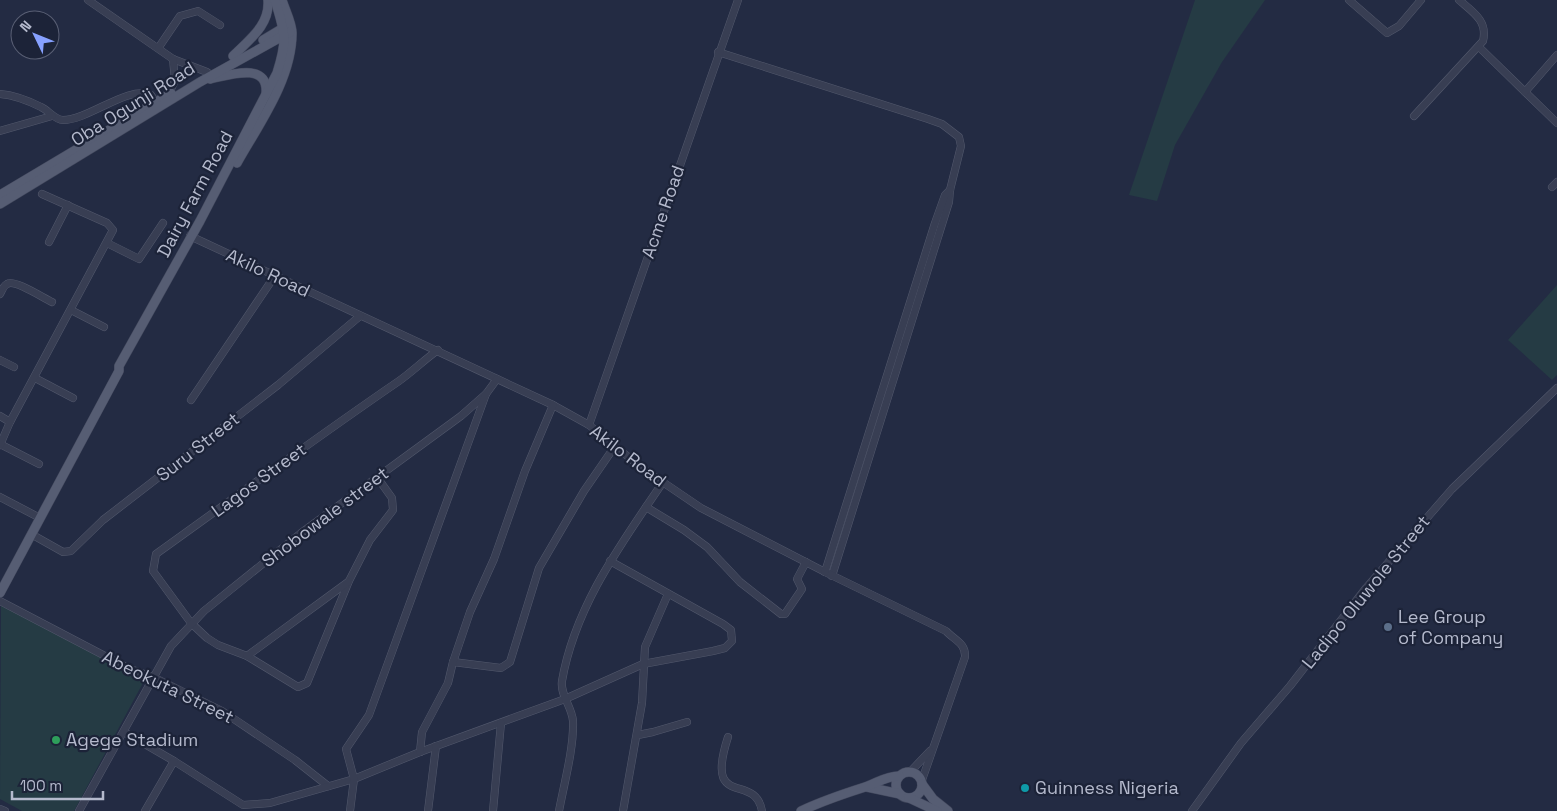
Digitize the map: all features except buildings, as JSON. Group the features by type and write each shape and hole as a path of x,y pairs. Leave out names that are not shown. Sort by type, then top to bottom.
{"main road":[{"path":"233,56 260,30 268,17 268,0"},
{"path":"275,0 288,29"},
{"path":"282,0 288,29"},
{"name":"Oba Ogunji Road","path":"157,105 168,95 233,56 288,29"},
{"name":"Oba Ogunji Road","path":"0,195 32,180 288,29"},
{"name":"Dairy Farm Road","path":"0,594 119,372 119,366 271,101 290,52 288,29"},
{"name":"Dairy Farm Road","path":"193,238 278,73 288,29"},
{"path":"200,82 246,72 257,74 264,78 267,86 266,95"},
{"name":"Oba Ogunji Road","path":"0,204 32,180"},
{"path":"801,811 848,791 910,772 917,774 933,799 948,811"},
{"path":"899,776 896,784 904,796"},
{"path":"904,796 918,794 922,782"},
{"path":"866,787 904,796 938,811"}],"street":[{"path":"88,0 159,47 173,59 206,72"},
{"name":"Acme Road","path":"589,425 718,52 738,0"},
{"path":"1349,0 1381,30 1387,33 1399,26 1421,0"},
{"path":"1414,116 1479,47 1485,32 1479,17 1459,0"},
{"path":"159,47 180,16 198,11 220,25"},
{"path":"1479,47 1557,123"},
{"path":"718,52 942,124 959,137 960,146 950,190 951,196 939,224 824,572"},
{"path":"1525,92 1557,55"},
{"path":"168,95 175,81 173,59"},
{"path":"0,94 42,108 52,116 64,120 90,113 122,99 144,93 152,95 157,105"},
{"path":"0,131 52,116"},
{"path":"39,464 0,445 10,422 113,230 111,226 42,194"},
{"path":"49,242 68,205"},
{"path":"107,243 140,259 163,223"},
{"name":"Akilo Road","path":"193,238 553,405 589,425 663,482 701,508 824,572 946,631 965,648 965,657 922,782"},
{"path":"191,400 274,277"},
{"path":"0,294 2,284 10,283 52,302"},
{"path":"832,576 915,299"},
{"path":"71,310 104,327"},
{"name":"Suru Street","path":"32,534 63,552 71,551 103,520 278,385 360,316"},
{"name":"Lagos Street","path":"349,581 307,683 303,687 298,687 247,656 218,645 201,632 191,623 153,571 156,554 329,428 401,379 438,350"},
{"path":"0,360 14,366"},
{"path":"35,378 73,398"},
{"path":"350,811 354,779 346,749 368,715 486,394 497,379"},
{"name":"Ladipo Oluwole Street","path":"1192,811 1241,743 1290,686 1366,588 1452,489 1557,388"},
{"name":"Shobowale street","path":"79,811 155,678 171,646 191,623 294,539 377,476 461,416 486,394"},
{"path":"420,752 422,732 448,683 470,612 494,559 524,471 553,405"},
{"path":"0,416 10,422"},
{"path":"453,662 501,668 510,662 539,568 584,491 616,446"},
{"path":"247,656 349,581 370,540 393,510 392,498 377,476"},
{"path":"559,811 573,726 572,710 565,699 562,682 576,630 610,561 663,482"},
{"path":"0,497 40,518"},
{"path":"646,507 684,530 707,547 740,582 781,614 784,614 801,592 797,579 806,562"},
{"path":"124,732 174,760 243,805 270,803 354,779 420,752 565,699 643,664 725,648 733,638 731,630 722,624 610,561"},
{"path":"623,811 638,735 643,696 645,648 668,594"},
{"name":"Abeokuta Street","path":"0,601 128,668 155,678 222,711 295,760 328,786"},
{"path":"638,735 687,722"},
{"path":"493,811 500,723"},
{"path":"728,737 720,776 722,785 727,789 755,797 761,803 762,811"},
{"name":"Akilo Road","path":"910,772 935,744"},
{"path":"428,811 436,746"},
{"path":"145,811 174,760"},
{"path":"0,808 5,811"}],"shaded area":[{"path":"1195,0 1265,0 1222,62 1175,145 1157,201 1129,195"},
{"path":"1557,285 1557,375 1552,380 1508,340"},
{"name":"Agege Stadium","path":"1,604 70,638 144,681 74,811 22,811 0,799"}],"place":[{"name":"Lee Group of Company","path":"1388,627"},
{"name":"Agege Stadium","path":"56,740"},
{"name":"Guinness Nigeria","path":"1025,788"}]}
